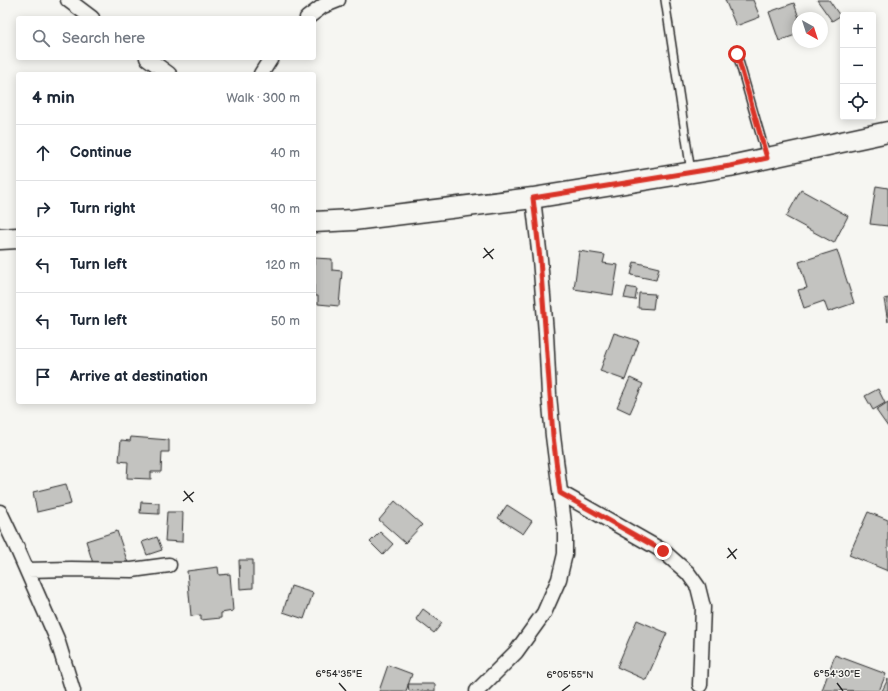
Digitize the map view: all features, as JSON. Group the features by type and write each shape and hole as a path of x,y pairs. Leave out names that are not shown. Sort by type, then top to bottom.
{"main road":[{"path":"316,222 353,220 533,198 730,166 888,132"},
{"path":"0,239 16,238"}],"street":[{"path":"68,0 89,16"},
{"path":"314,9 338,0"},
{"path":"150,60 166,72"},
{"path":"262,72 270,60"},
{"path":"477,691 516,652 544,613 559,579 565,554 565,531 550,402 540,259 533,198"},
{"path":"560,493 663,551 688,573 698,587 703,607 700,685"},
{"path":"0,512 57,639 73,691"},
{"path":"27,570 132,570 169,565"}],"lane":[{"path":"665,0 691,173"},
{"path":"737,54 767,158"}],"building":[{"path":"725,0 753,0 760,17 736,26"},
{"path":"817,0 829,0 840,16 832,21 828,15 828,12 826,12"},
{"path":"794,3 797,12 792,12 792,36 779,41 769,12"},
{"path":"876,186 888,188 888,226 870,224"},
{"path":"801,190 848,216 834,243 786,217"},
{"path":"837,250 854,303 828,312 824,301 804,308 798,290 807,288 799,262"},
{"path":"579,251 605,255 603,263 618,265 613,295 574,289"},
{"path":"316,258 332,259 332,270 342,271 339,306 318,304 318,296 316,296"},
{"path":"634,262 659,268 656,280 631,275"},
{"path":"627,287 637,289 635,300 624,298"},
{"path":"639,293 655,294 653,309 638,308"},
{"path":"888,298 888,322 884,299"},
{"path":"614,333 639,341 625,380 600,371"},
{"path":"630,378 643,384 630,413 617,407"},
{"path":"878,389 885,403 873,410 865,396"},
{"path":"888,402 888,427 876,410"},
{"path":"131,437 169,440 169,452 162,452 161,472 151,472 151,479 127,478 128,462 119,461 121,440 130,441"},
{"path":"66,484 71,504 37,512 33,492"},
{"path":"395,501 422,525 405,543 379,520"},
{"path":"141,502 159,503 159,514 140,513"},
{"path":"507,505 532,521 523,534 498,518"},
{"path":"167,512 183,512 182,542 165,541"},
{"path":"868,512 888,520 888,571 849,555"},
{"path":"117,531 129,566 97,576 86,541"},
{"path":"380,532 393,544 383,555 370,542"},
{"path":"157,537 162,550 147,555 142,542"},
{"path":"239,560 253,560 253,588 240,589"},
{"path":"218,567 219,575 230,574 233,611 221,613 221,618 201,620 201,615 191,616 187,571"},
{"path":"291,586 313,593 304,619 283,612"},
{"path":"423,609 442,623 434,633 416,619"},
{"path":"637,620 667,633 646,680 617,667"},
{"path":"835,655 886,674 879,691 822,690"},
{"path":"388,665 412,674 406,691 379,691"},
{"path":"888,679 888,691 882,691"},
{"path":"408,684 435,684 435,691 409,691"}],"route":[{"path":"663,551 560,493 553,436 540,259 533,198 730,166 767,158 737,54"}]}
